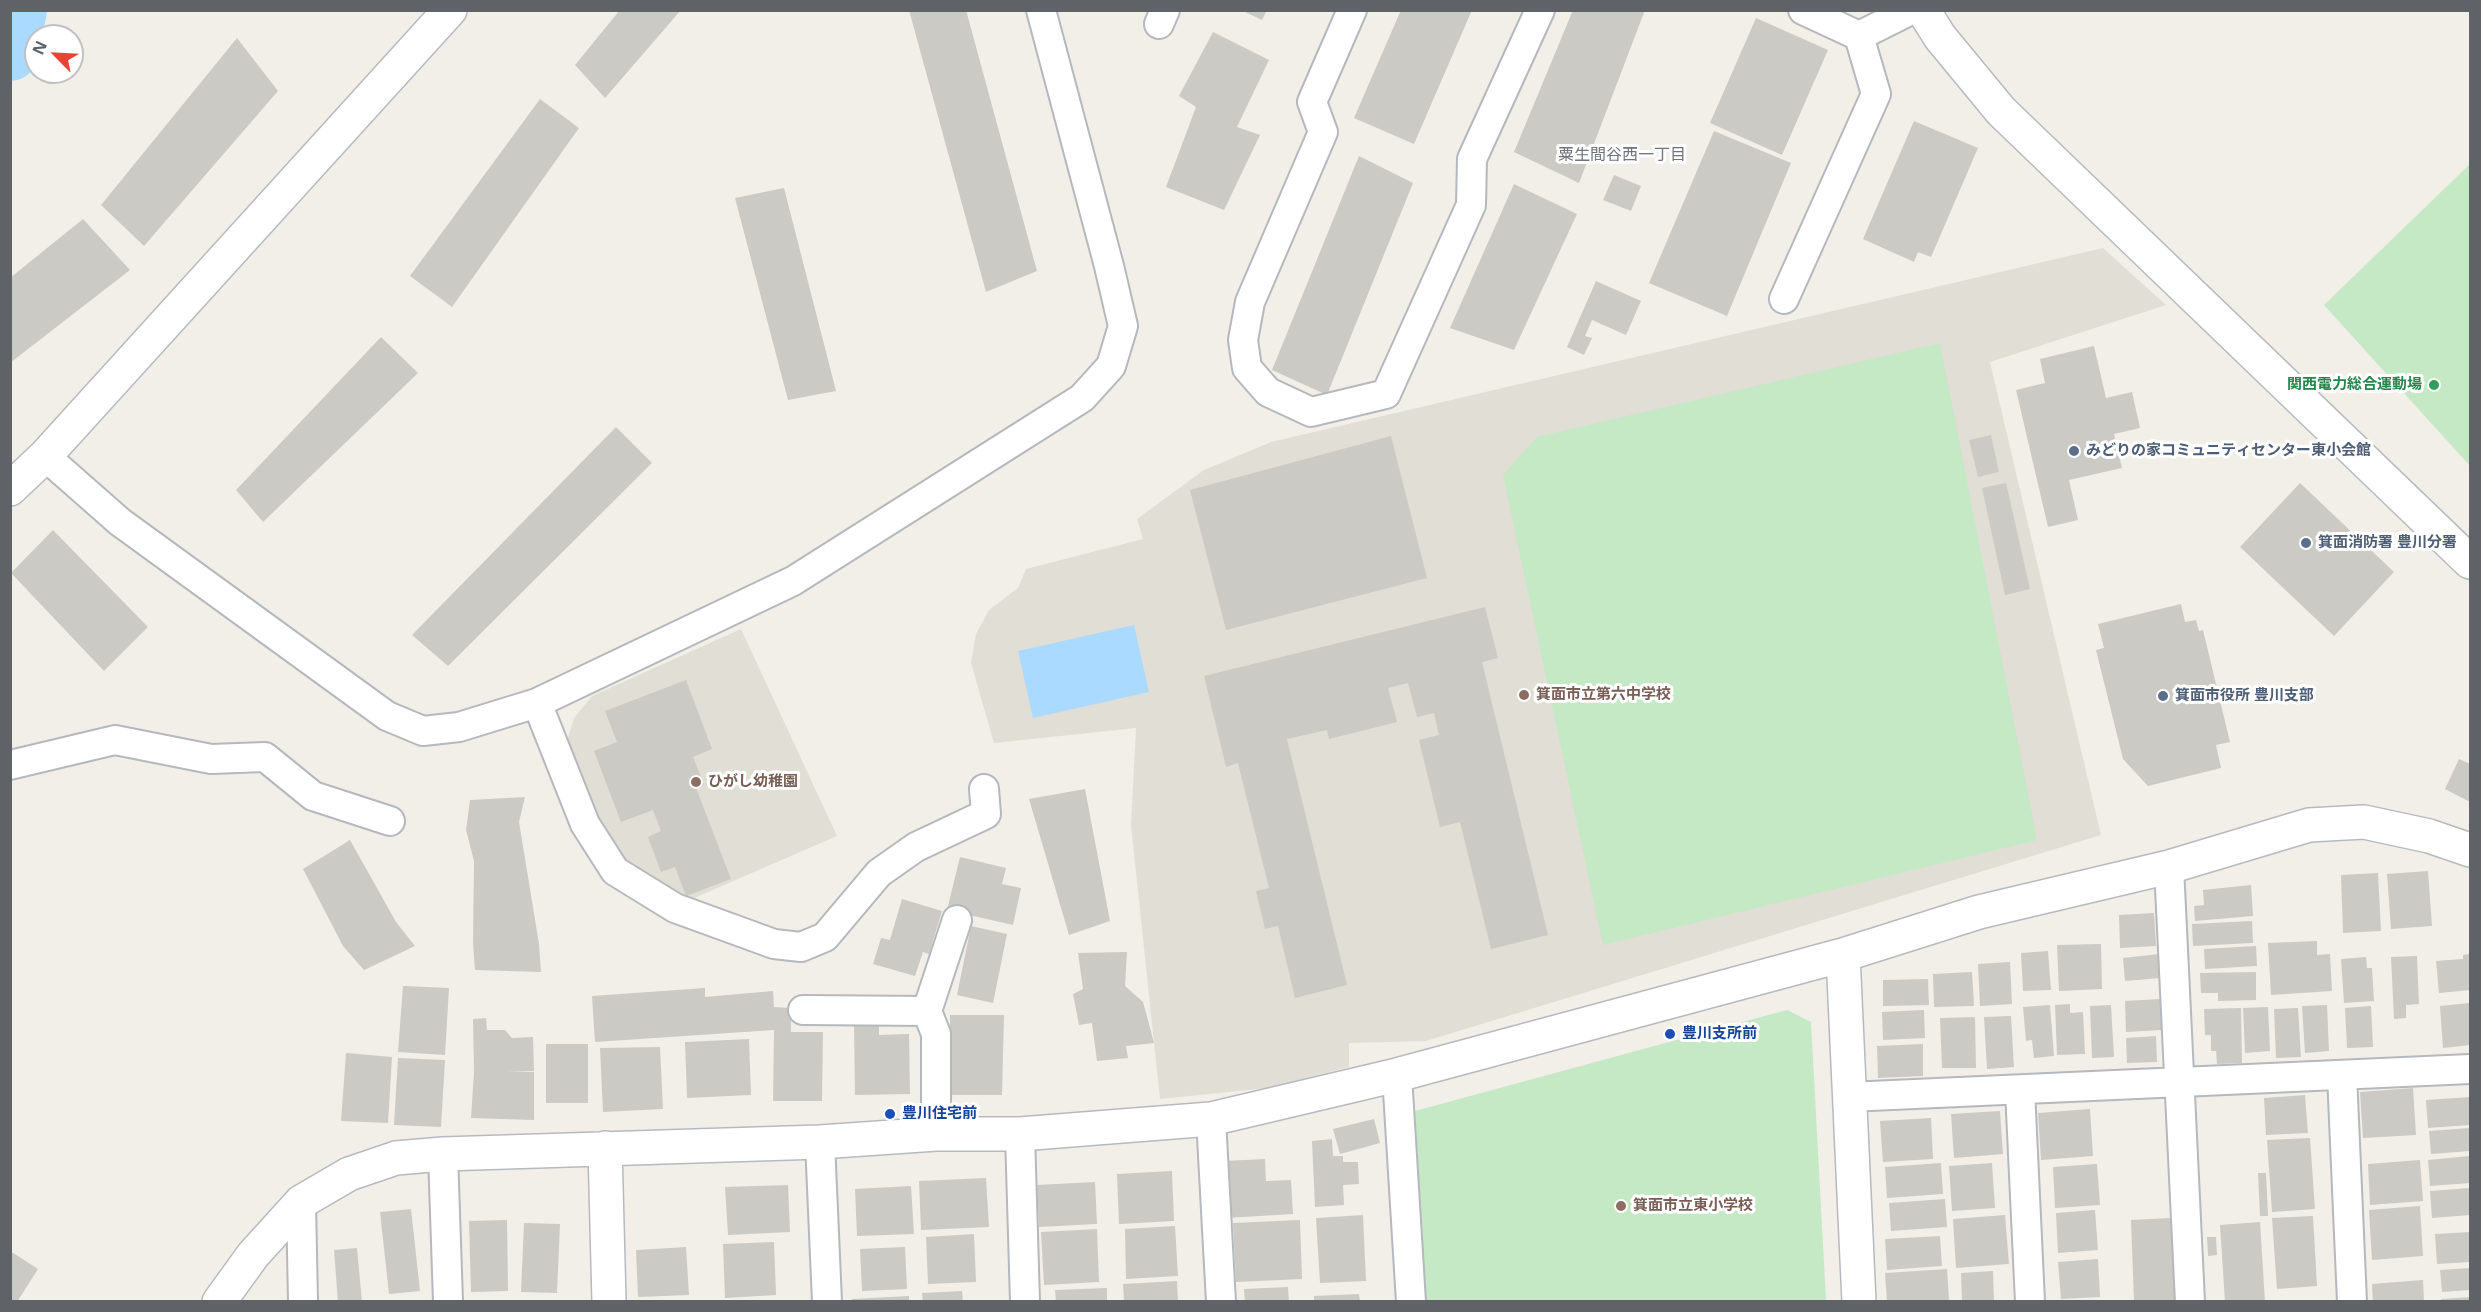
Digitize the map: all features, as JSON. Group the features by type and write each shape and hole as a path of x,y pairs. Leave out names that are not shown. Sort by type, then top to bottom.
{"street":[{"path":"10,489 45,456 450,10"},
{"path":"45,456 120,522 387,716 423,731 459,727 537,703 793,581 1082,398 1111,366 1123,326 1041,10"},
{"path":"1352,10 1312,102 1323,132 1250,302 1243,340 1247,368 1268,392 1311,412 1386,394 1471,205 1472,159 1540,10"},
{"path":"1784,299 1876,94 1859,36 1803,10"},
{"path":"1859,36 1911,10"},
{"path":"1923,10 1940,37 2001,111 2470,562"},
{"path":"537,703 585,824 615,871 675,908 774,944 801,947 825,937 879,873 916,847 986,814 984,789"},
{"path":"10,765 115,740 211,759 265,757 313,796 390,821"},
{"path":"219,1302 253,1255 301,1202 349,1174 396,1158 444,1154 819,1142 936,1134 1020,1134 1211,1119 1397,1075 1843,955 1979,912 2169,867 2309,825 2364,822 2429,836 2470,850"},
{"path":"2169,867 2190,1302"},
{"path":"936,1134 936,1034 927,1011 957,920"},
{"path":"1843,955 1859,1302"},
{"path":"803,1010 927,1011"},
{"path":"1848,1097 2470,1070"},
{"path":"1397,1075 1411,1302"},
{"path":"2342,1075 2352,1302"},
{"path":"2020,1089 2030,1302"},
{"path":"1211,1119 1221,1302"},
{"path":"1020,1134 1025,1302"},
{"path":"819,1142 827,1302"},
{"path":"605,1148 609,1302"},
{"path":"444,1154 448,1302"},
{"path":"301,1202 303,1302"}],"shaded area":[{"name":"箕面市立第六中学校","path":"2103,248 2166,305 1990,362 2101,835 1426,1041 1349,1043 1349,1067 1267,1088 1160,1099 1131,825 1136,728 994,743 971,663 976,634 989,610 1018,588 1026,569 1143,539 1137,519 1204,470 1271,442"},
{"name":"ひがし幼稚園","path":"741,629 837,836 685,902 622,861 594,820 566,744 574,718 592,696"}],"green space":[{"name":"関西電力総合運動場","path":"2470,164 2470,466 2324,305"},
{"path":"1940,343 2037,840 1603,945 1503,475 1537,437"},
{"name":"箕面市立東小学校","path":"1787,1010 1811,1022 1826,1301 1426,1301 1415,1111"}],"water":[{"path":"1134,625 1149,692 1033,718 1018,651"}],"building":[{"path":"620,10 681,10 605,98 575,65"},
{"path":"909,10 966,10 1037,271 986,292"},
{"path":"1241,10 1267,10 1262,20"},
{"path":"1401,10 1472,10 1414,144 1354,118"},
{"path":"1573,10 1645,10 1579,183 1514,152"},
{"path":"1756,18 1828,50 1782,155 1710,123"},
{"path":"1213,32 1269,60 1237,127 1260,135 1224,210 1166,187 1196,107 1179,96"},
{"path":"237,38 278,91 144,246 101,205"},
{"path":"540,99 579,128 452,307 410,276"},
{"path":"1914,121 1978,148 1931,257 1918,252 1914,262 1863,239"},
{"path":"1714,131 1791,163 1727,316 1649,283"},
{"path":"1359,156 1413,183 1327,395 1272,370"},
{"path":"1614,175 1641,186 1631,211 1603,200"},
{"path":"1514,184 1577,214 1514,350 1450,328"},
{"path":"784,188 836,391 788,400 735,198"},
{"path":"83,219 130,270 10,363 10,278"},
{"path":"1596,281 1641,301 1626,335 1592,320 1585,336 1592,338 1584,355 1567,347"},
{"path":"381,337 418,373 263,522 236,490"},
{"name":"みどりの家コミュニティセンター東小会館","path":"2094,346 2106,398 2132,392 2140,428 2114,434 2122,468 2069,480 2078,520 2048,527 2016,390 2045,383 2040,359"},
{"path":"616,427 652,463 448,666 412,635"},
{"path":"1991,435 1999,472 1978,477 1969,440"},
{"path":"1391,436 1427,578 1226,630 1190,490"},
{"path":"2006,483 2030,589 2005,595 1982,488"},
{"path":"2300,483 2394,572 2334,636 2240,547"},
{"path":"53,530 148,627 104,671 11,573"},
{"name":"箕面市役所 豊川支部","path":"2181,604 2185,622 2196,620 2199,631 2203,630 2230,742 2216,745 2221,768 2148,786 2123,759 2096,650 2104,648 2098,624"},
{"path":"1485,607 1498,658 1482,662 1548,935 1491,949 1460,822 1440,827 1419,740 1439,735 1434,713 1417,717 1408,683 1388,688 1397,722 1329,739 1327,730 1287,739 1347,985 1295,998 1278,926 1265,929 1256,891 1269,888 1238,763 1226,767 1204,676"},
{"path":"686,680 712,749 693,757 704,785 696,788 731,879 686,896 675,867 661,872 648,837 661,831 653,810 621,822 594,751 617,742 605,711"},
{"path":"2459,759 2470,764 2470,802 2445,789"},
{"path":"1085,789 1110,921 1069,935 1029,799"},
{"path":"525,797 519,822 539,944 541,972 475,970 474,861 466,830 470,800"},
{"path":"350,840 396,922 415,946 364,970 343,946 303,869"},
{"path":"960,857 1006,868 1002,884 1021,888 1013,925 947,910"},
{"path":"2428,871 2432,926 2391,929 2387,874"},
{"path":"2378,873 2381,931 2343,933 2341,875"},
{"path":"2251,885 2253,916 2195,921 2194,906 2204,905 2203,890"},
{"path":"902,899 942,911 929,954 923,952 915,976 873,964 881,938 890,940"},
{"path":"2154,913 2156,946 2120,948 2119,915"},
{"path":"2252,921 2253,943 2193,946 2192,924"},
{"path":"971,926 1007,934 993,1003 957,995"},
{"path":"2317,941 2317,955 2330,954 2332,991 2271,995 2268,943"},
{"path":"2101,944 2102,989 2059,991 2057,945"},
{"path":"2256,946 2257,966 2205,969 2204,949"},
{"path":"2048,951 2051,990 2023,991 2021,953"},
{"path":"1127,952 1125,986 1143,1002 1154,1043 1126,1046 1128,1058 1097,1061 1092,1023 1079,1025 1073,994 1083,989 1078,953"},
{"path":"2159,954 2161,978 2125,981 2123,958"},
{"path":"2470,954 2470,990 2439,993 2436,961 2463,959 2463,955"},
{"path":"2417,956 2419,1004 2406,1005 2406,1018 2394,1019 2391,957"},
{"path":"2366,957 2367,968 2372,968 2374,1001 2344,1003 2341,959"},
{"path":"2010,962 2012,1004 1980,1006 1978,964"},
{"path":"1972,972 1974,1006 1934,1007 1933,974"},
{"path":"2256,972 2256,1000 2218,1001 2218,993 2201,993 2200,973"},
{"path":"1928,979 1929,1005 1883,1006 1883,980"},
{"path":"403,986 449,988 445,1055 398,1052"},
{"path":"705,988 705,997 773,991 774,1007 791,1008 791,1032 823,1032 822,1101 773,1101 774,1030 595,1042 592,996"},
{"path":"2160,999 2162,1030 2126,1032 2125,1001"},
{"path":"2470,1003 2470,1045 2443,1048 2440,1006"},
{"path":"2070,1004 2070,1013 2083,1012 2085,1054 2057,1055 2055,1005"},
{"path":"2050,1005 2054,1056 2034,1058 2032,1040 2026,1041 2023,1007"},
{"path":"2111,1005 2114,1057 2092,1058 2090,1006"},
{"path":"2327,1005 2329,1051 2305,1053 2302,1006"},
{"path":"2371,1006 2373,1047 2347,1048 2345,1008"},
{"path":"2268,1007 2270,1051 2245,1053 2243,1008"},
{"path":"2241,1008 2242,1063 2217,1064 2216,1051 2211,1051 2211,1035 2205,1035 2204,1009"},
{"path":"2298,1008 2301,1057 2276,1058 2274,1009"},
{"path":"1924,1010 1925,1038 1883,1040 1882,1012"},
{"path":"950,1015 1004,1015 1002,1095 950,1095"},
{"path":"2011,1016 2014,1067 1987,1069 1984,1017"},
{"path":"1975,1017 1976,1068 1942,1068 1940,1018"},
{"path":"486,1018 487,1030 505,1030 512,1038 533,1037 534,1071 507,1072 534,1072 534,1120 471,1118 474,1072 473,1019"},
{"path":"854,1023 879,1023 879,1035 909,1034 910,1094 855,1095"},
{"path":"2156,1036 2157,1062 2127,1063 2126,1038"},
{"path":"749,1039 751,1095 687,1098 685,1042"},
{"path":"546,1044 588,1044 588,1103 546,1103"},
{"path":"1923,1044 1923,1076 1878,1078 1877,1046"},
{"path":"660,1047 663,1109 603,1112 600,1048"},
{"path":"346,1053 392,1057 388,1123 341,1121"},
{"path":"398,1058 445,1060 441,1127 394,1125"},
{"path":"2413,1088 2416,1135 2363,1138 2360,1092"},
{"path":"2305,1095 2308,1133 2266,1135 2264,1098"},
{"path":"2470,1097 2470,1125 2428,1128 2426,1100"},
{"path":"2090,1109 2093,1156 2041,1160 2038,1113"},
{"path":"2000,1111 2003,1154 1954,1158 1951,1114"},
{"path":"1931,1118 1933,1159 1883,1162 1880,1121"},
{"path":"1374,1119 1380,1143 1340,1154 1333,1129"},
{"path":"2470,1128 2470,1151 2431,1154 2429,1131"},
{"path":"2310,1138 2315,1209 2272,1212 2267,1140"},
{"path":"1332,1139 1333,1156 1343,1156 1343,1162 1358,1162 1359,1184 1343,1185 1344,1205 1315,1207 1312,1141"},
{"path":"2470,1156 2470,1183 2430,1186 2428,1160"},
{"path":"1265,1159 1266,1181 1291,1180 1293,1214 1227,1218 1224,1161"},
{"path":"2420,1160 2423,1201 2370,1205 2368,1164"},
{"path":"1941,1163 1943,1194 1887,1198 1885,1167"},
{"path":"1992,1163 1995,1208 1952,1211 1949,1166"},
{"path":"2097,1164 2100,1205 2055,1208 2053,1167"},
{"path":"1172,1171 1174,1221 1119,1224 1117,1174"},
{"path":"2258,1173 2266,1173 2268,1216 2260,1216"},
{"path":"986,1178 989,1227 921,1230 919,1181"},
{"path":"1095,1182 1097,1224 1039,1227 1037,1185"},
{"path":"788,1185 790,1232 728,1235 725,1187"},
{"path":"911,1186 914,1234 857,1236 855,1189"},
{"path":"2470,1188 2470,1215 2432,1218 2430,1191"},
{"path":"1945,1199 1947,1227 1891,1231 1889,1203"},
{"path":"2420,1206 2423,1256 2372,1260 2369,1210"},
{"path":"411,1209 420,1291 389,1294 380,1212"},
{"path":"2095,1210 2098,1250 2058,1253 2056,1213"},
{"path":"1363,1215 1366,1281 1320,1283 1316,1218"},
{"path":"2005,1215 2009,1264 1956,1268 1953,1219"},
{"path":"2313,1216 2317,1286 2277,1289 2272,1218"},
{"path":"2171,1218 2175,1302 2134,1302 2131,1220"},
{"path":"507,1220 508,1291 471,1292 469,1221"},
{"path":"1300,1220 1302,1279 1236,1282 1233,1223"},
{"path":"2260,1222 2265,1302 2225,1302 2220,1225"},
{"path":"524,1223 560,1224 557,1293 521,1292"},
{"path":"1175,1226 1178,1276 1126,1279 1125,1229"},
{"path":"1097,1229 1099,1282 1044,1285 1041,1232"},
{"path":"2470,1232 2470,1262 2437,1264 2435,1234"},
{"path":"974,1234 976,1282 928,1284 926,1237"},
{"path":"1940,1236 1942,1266 1887,1270 1885,1239"},
{"path":"2207,1237 2216,1237 2217,1255 2208,1256"},
{"path":"774,1242 776,1295 725,1298 723,1244"},
{"path":"686,1247 689,1295 638,1297 636,1250"},
{"path":"905,1247 907,1289 862,1291 860,1249"},
{"path":"357,1248 362,1302 338,1302 334,1250"},
{"path":"10,1251 38,1269 17,1302 10,1302"},
{"path":"2098,1259 2100,1297 2061,1299 2058,1262"},
{"path":"2470,1268 2470,1290 2442,1292 2440,1270"},
{"path":"1947,1269 1949,1300 1887,1302 1885,1273"},
{"path":"1993,1271 1994,1302 1962,1302 1961,1273"},
{"path":"2423,1280 2424,1302 2373,1302 2372,1284"},
{"path":"1177,1281 1178,1302 1124,1302 1123,1284"},
{"path":"1288,1287 1289,1302 1245,1302 1244,1289"},
{"path":"1107,1288 1107,1302 1056,1302 1055,1290"},
{"path":"962,1291 963,1302 923,1302 922,1293"},
{"path":"1359,1294 1360,1302 1314,1302 1314,1296"},
{"path":"909,1296 909,1302 852,1302 852,1299"},
{"path":"2470,1297 2470,1302 2441,1302 2441,1299"}],"waterway":[{"path":"10,53 19,10"}],"place":[{"name":"関西電力総合運動場","path":"2434,385"},
{"name":"みどりの家コミュニティセンター東小会館","path":"2074,451"},
{"name":"箕面消防署 豊川分署","path":"2306,543"},
{"name":"箕面市立第六中学校","path":"1524,695"},
{"name":"箕面市役所 豊川支部","path":"2163,696"},
{"name":"ひがし幼稚園","path":"696,782"},
{"name":"豊川支所前","path":"1670,1034"},
{"name":"豊川住宅前","path":"890,1114"},
{"name":"箕面市立東小学校","path":"1621,1206"}],"district":[{"name":"粟生間谷西一丁目","path":"1622,155"}]}
